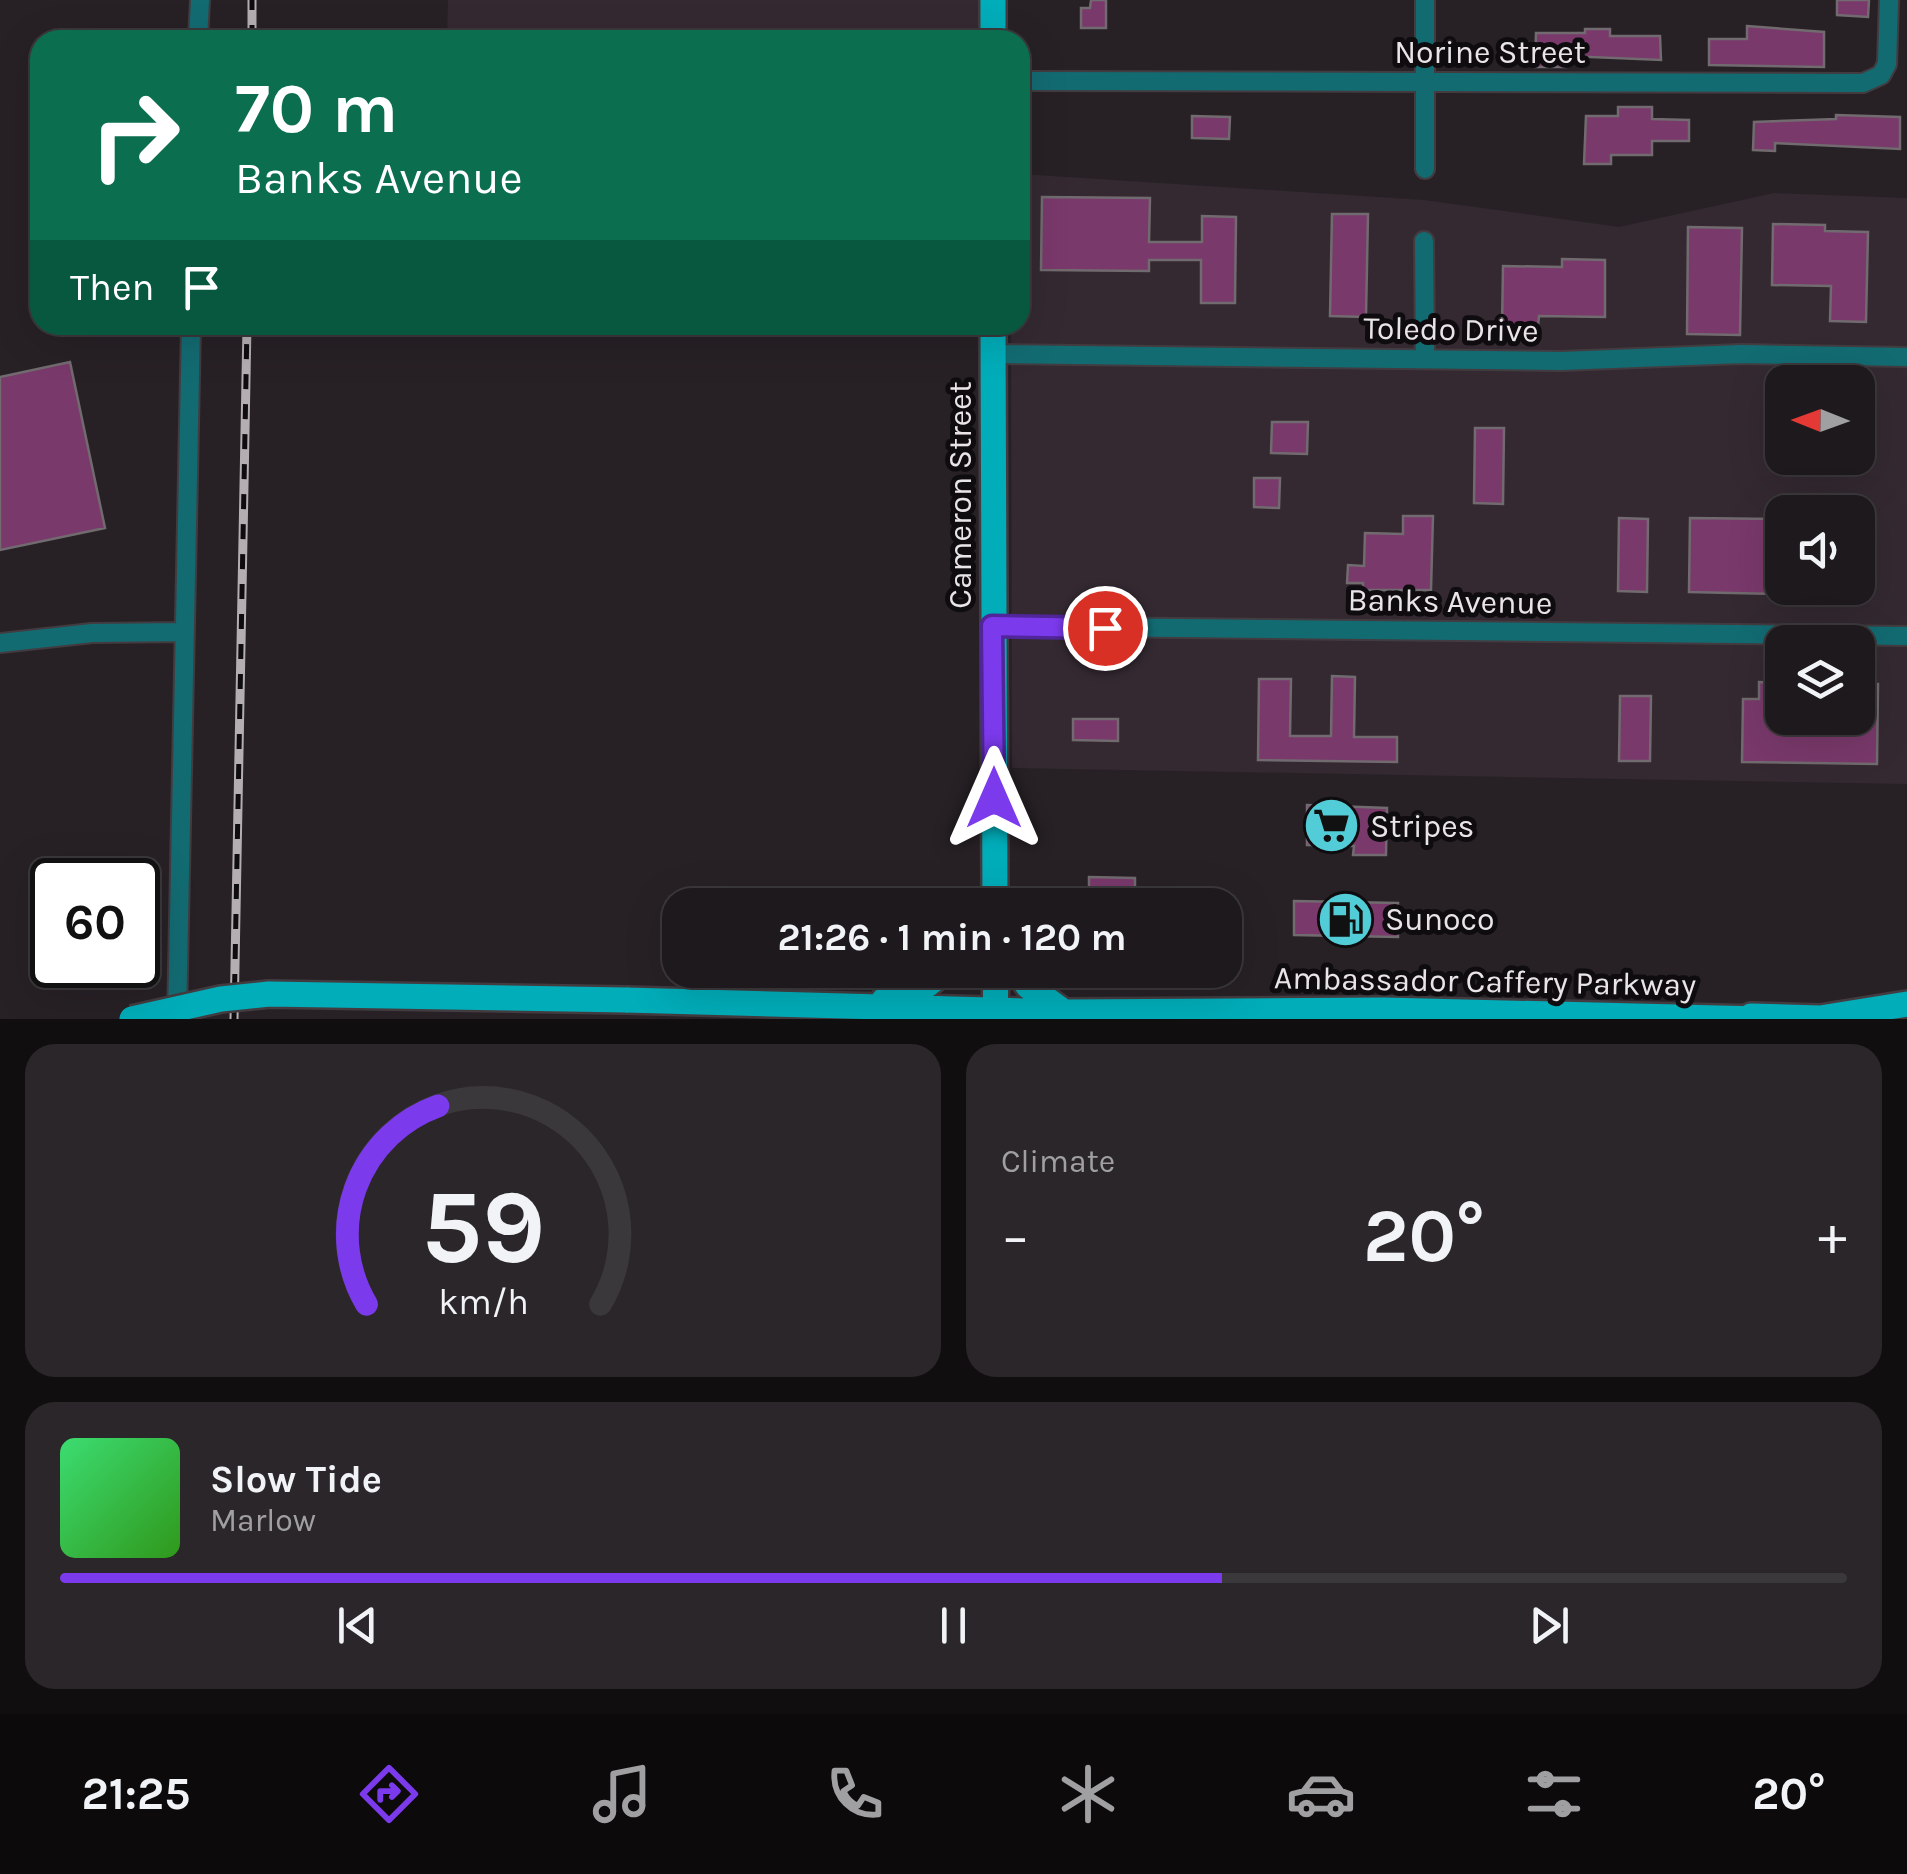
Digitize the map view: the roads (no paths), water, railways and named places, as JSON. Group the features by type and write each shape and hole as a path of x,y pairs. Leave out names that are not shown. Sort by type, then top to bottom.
{"main road":[{"path":"992,30 993,0"},
{"name":"Cameron Street","path":"993,335 993,888"},
{"path":"854,1007 916,988"},
{"path":"995,1014 996,988"},
{"path":"1031,988 1064,1012"},
{"name":"Ambassador Caffery Parkway","path":"132,1019 222,999 288,994 626,1000 995,1014 1792,1019 1856,1014 1907,1004"}],"street":[{"path":"198,30 200,0"},
{"path":"1425,169 1426,0"},
{"name":"Norine Street","path":"1030,82 1863,83 1881,75 1887,64 1889,0"},
{"path":"1424,241 1425,358"},
{"path":"177,1019 191,335"},
{"name":"Toledo Drive","path":"993,354 1560,360 1741,354 1907,357"},
{"name":"Banks Avenue","path":"992,626 1907,636"},
{"path":"0,643 92,633 184,632"}],"railway":[{"path":"252,0 252,30"},
{"path":"234,1019 247,335"}],"place":[{"name":"Stripes","path":"1331,826"},
{"name":"Sunoco","path":"1346,919"}]}
